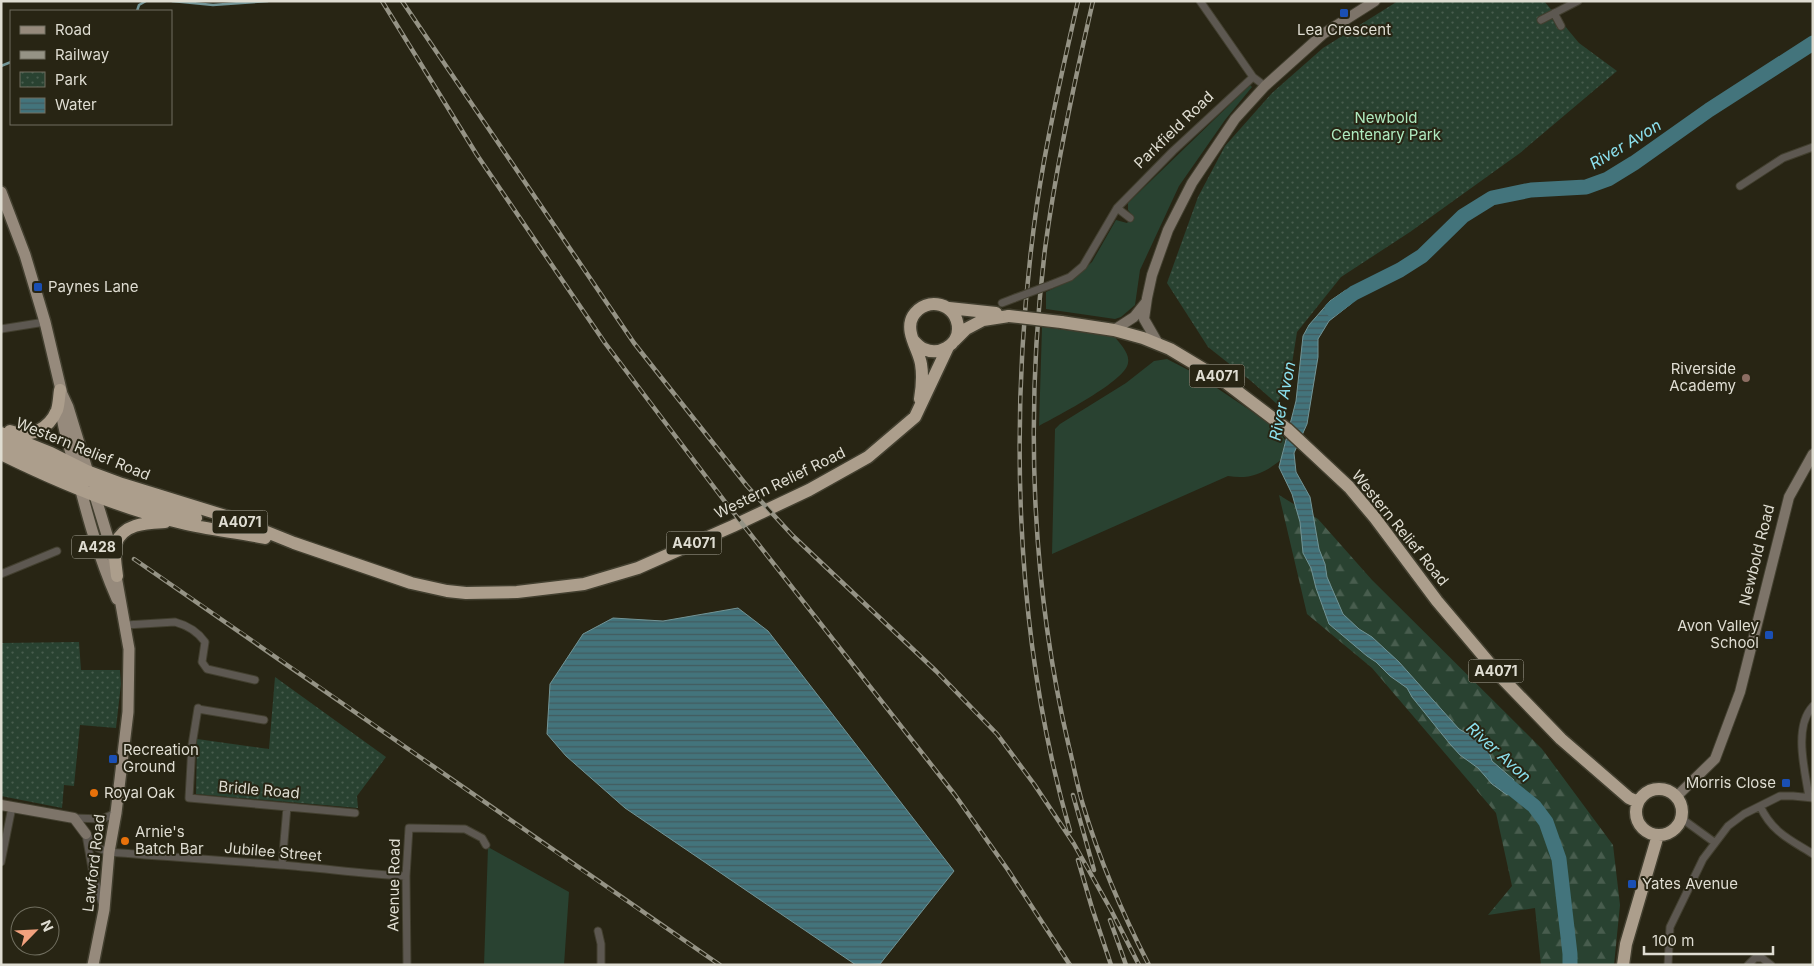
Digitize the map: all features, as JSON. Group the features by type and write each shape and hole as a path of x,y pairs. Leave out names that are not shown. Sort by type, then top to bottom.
{"highway":[{"name":"A4071","path":"918,411 922,370 910,322 919,308 926,304 934,303 949,308 957,321 957,334 951,344"},
{"name":"Western Relief Road","path":"949,308 1003,313 1114,330 1143,338 1170,349 1226,382 1261,408 1328,466 1350,488 1375,518 1437,601 1502,678 1561,739 1629,798 1638,802"},
{"name":"Western Relief Road","path":"1,454 48,477 122,484 232,518 294,543 411,583 446,591 466,593 517,592 584,584 638,568 733,526 808,490 868,457 914,418 951,344 973,325 1003,313"},
{"path":"913,340 925,350 934,352 951,344"},
{"path":"1,427 18,434 32,434 47,426 58,409 61,392"},
{"name":"Western Relief Road","path":"1,433 51,453 84,479 178,522 294,543"},
{"path":"1,442 104,488 248,534"},
{"path":"117,576 116,544 125,532 135,525 178,522"},
{"path":"1656,789 1670,792 1680,803 1681,818 1673,830 1666,834 1651,834 1644,830 1636,817 1638,802 1642,796 1656,789"},
{"path":"1622,965 1626,944 1658,835"}],"main road":[{"name":"Lawford Road","path":"1,192 25,255 45,322 61,392 61,412 84,479 111,548 129,649 129,697 116,813 109,852 104,910 93,965"},
{"name":"Lawford Road","path":"84,479 108,578 125,621"}],"street":[{"path":"1200,1 1253,76 1265,86"},
{"path":"1159,345 1144,319 1146,302 1152,275 1168,230 1192,183 1235,119 1265,86 1323,34 1375,1"},
{"path":"1541,20 1578,1"},
{"path":"1554,13 1561,26"},
{"name":"Parkfield Road","path":"1003,313 1015,298 1070,277 1083,266 1117,208 1173,151 1253,76"},
{"path":"1740,186 1783,158 1813,147"},
{"path":"1117,208 1130,218"},
{"path":"1114,330 1134,317 1146,302"},
{"path":"1,329 45,322"},
{"name":"Newbold Road","path":"1676,797 1715,759 1740,692 1789,497 1813,454"},
{"path":"1,574 57,551"},
{"path":"125,621 179,623 199,635 205,642 202,662 207,669 255,680"},
{"path":"1668,965 1670,927 1703,859 1714,842 1728,826 1780,796 1811,798 1803,754 1802,729 1807,712 1813,706"},
{"name":"Bridle Road","path":"264,720 198,708 192,745 189,798 355,813"},
{"path":"1,862 6,806 74,818 102,819 116,813"},
{"path":"1760,806 1766,819 1776,830 1813,854"},
{"path":"282,865 287,807"},
{"path":"74,818 98,848 109,852"},
{"path":"1681,818 1714,842"},
{"name":"Avenue Road","path":"407,965 406,876 409,828 465,829 482,838 486,845"},
{"path":"86,834 93,874 104,910"},
{"name":"Jubilee Street","path":"109,852 406,876"},
{"path":"598,931 601,944 601,965"},
{"path":"1748,965 1755,958 1762,958 1771,965"}],"green space":[{"name":"Newbold Centenary Park","path":"1398,1 1544,1 1579,43 1617,71 1520,153 1410,232 1341,277 1297,332 1291,370 1277,404 1208,347 1167,283 1198,197 1225,146 1272,93 1323,48"},
{"path":"1250,85 1252,87 1225,120 1179,186 1140,270 1135,305 1121,317 1115,319 1046,309 1046,292 1073,279 1092,262 1116,220 1127,223 1133,216 1128,210 1128,203"},
{"path":"1042,327 1114,336 1128,356 1128,363 1116,379 1104,388 1039,426"},
{"path":"1167,359 1196,374 1278,429 1285,440 1281,460 1269,469 1250,476 1228,476 1052,554 1055,429 1126,383 1154,361"},
{"path":"1279,495 1318,519 1372,580 1542,749 1613,845 1620,905 1614,965 1541,965 1535,908 1488,915 1512,886 1496,813 1372,668 1307,614"},
{"path":"79,642 81,670 120,670 121,684 116,728 80,725 74,786 64,785 62,808 1,796 1,643"},
{"path":"275,677 386,757 357,796 358,808 196,794 197,739 269,749"},
{"path":"488,847 569,892 564,965 484,965"}],"water":[{"path":"1346,290 1352,303 1329,321 1318,339 1318,357 1307,424 1294,453 1296,472 1310,497 1319,549 1325,564 1327,577 1343,614 1399,662 1459,729 1466,733 1482,734 1487,737 1492,761 1514,780 1507,795 1492,784 1478,768 1460,755 1412,697 1407,688 1390,676 1376,662 1329,624 1311,568 1303,553 1300,522 1292,494 1279,467 1296,401 1303,336 1309,325 1330,301"},
{"path":"738,608 768,631 954,871 880,964 856,965 625,808 566,756 547,734 550,684 583,634 613,618 663,621"}],"waterway":[{"path":"137,10 139,5 146,1"},
{"path":"172,1 213,5 268,1"},
{"name":"River Avon","path":"1332,309 1354,293 1400,270 1422,256 1463,216 1492,198 1531,190 1586,187 1608,179 1709,110 1813,43"},
{"path":"1,66 10,62"},
{"name":"River Avon","path":"1495,775 1534,806 1546,822 1559,859 1570,965"}],"railway":[{"path":"382,1 477,155 605,343 726,503 955,795 1008,870 1070,965"},
{"path":"402,1 634,343 747,486 793,536 936,671 997,734 1034,784 1074,844 1139,965"},
{"path":"1070,831 1051,756 1037,678 1027,599 1021,519 1020,439 1022,360 1028,281 1037,204 1050,128 1078,1"},
{"path":"1093,1 1066,125 1045,249 1035,374 1035,499 1039,562 1046,624 1056,686 1079,791 1104,866 1149,965"},
{"path":"134,559 720,965"},
{"path":"1073,795 1094,870"},
{"path":"1078,860 1111,965"},
{"path":"1110,920 1126,965"}],"place":[{"name":"Lea Crescent","path":"1344,13"},
{"name":"Paynes Lane","path":"38,287"},
{"name":"Riverside Academy","path":"1746,378"},
{"name":"Avon Valley School","path":"1769,635"},
{"name":"Recreation Ground","path":"113,759"},
{"name":"Morris Close","path":"1786,783"},
{"name":"Royal Oak","path":"94,793"},
{"name":"Arnie's Batch Bar","path":"125,841"},
{"name":"Yates Avenue","path":"1632,884"}]}
